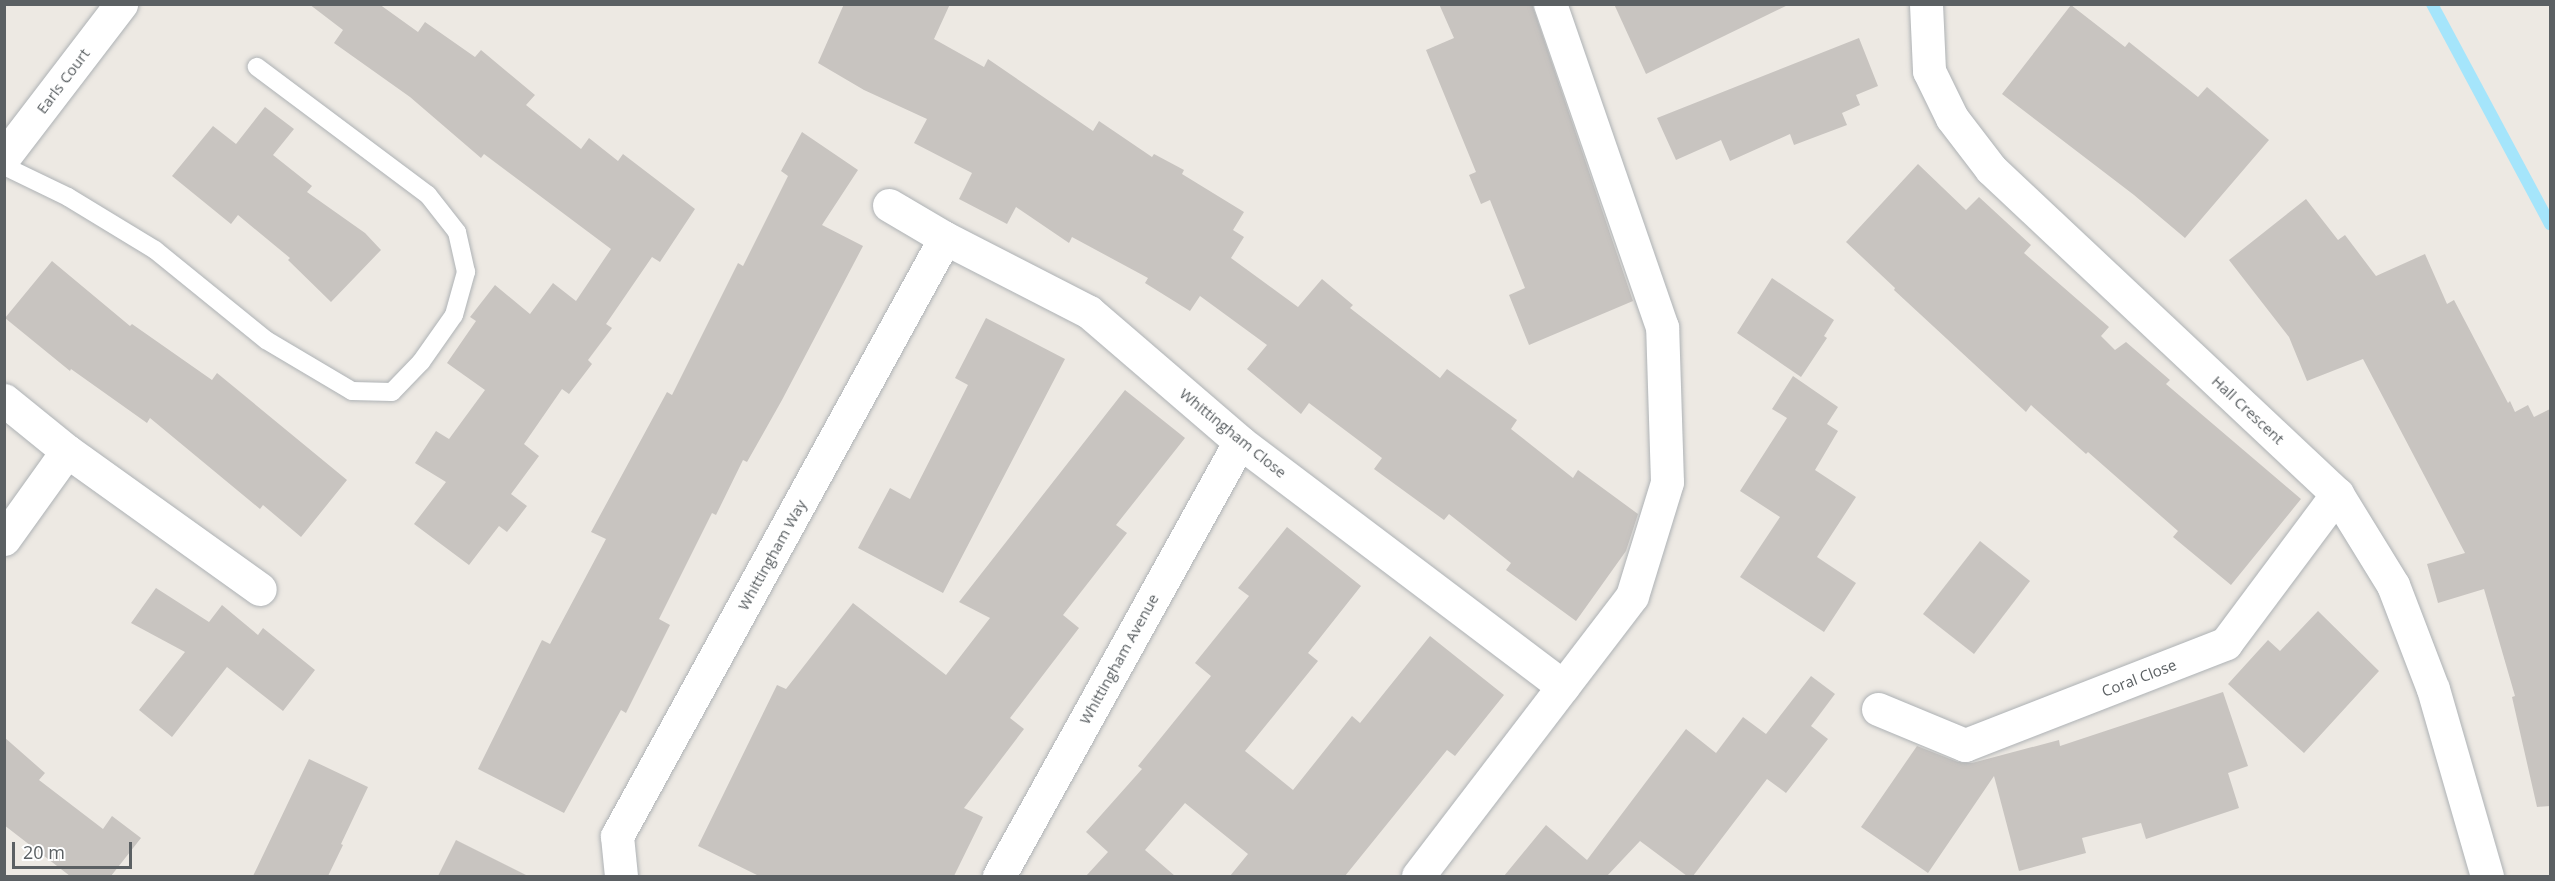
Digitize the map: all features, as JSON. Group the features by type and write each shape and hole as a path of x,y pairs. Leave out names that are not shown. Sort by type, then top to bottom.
{"street":[{"name":"Earls Court","path":"4,157 121,4"},
{"path":"1418,876 1632,596 1667,482 1662,327 1550,4"},
{"name":"Hall Crescent","path":"1926,4 1929,70 1952,118 1991,169 2337,494 2393,585 2433,689 2487,876"},
{"name":"Whittingham Close","path":"889,205 945,238 1089,312 1240,442 1563,686"},
{"name":"Whittingham Way","path":"620,876 617,836 945,238"},
{"path":"4,400 67,451 260,589"},
{"name":"Whittingham Avenue","path":"999,876 1240,442"},
{"path":"4,539 67,451"},
{"name":"Coral Close","path":"1878,710 1965,745 2226,643 2337,494"}],"lane":[{"path":"4,166 68,197 155,250 266,340 352,391 392,392 422,362 454,315 466,272 457,232 428,195 257,67"}],"building":[{"path":"309,4 379,4 418,32 425,22 475,57 481,50 535,95 526,105 581,149 589,138 618,161 623,154 695,209 660,262 652,257 606,324 612,328 588,360 592,364 569,394 562,389 524,444 539,456 511,494 527,506 507,532 499,526 469,565 414,524 446,482 415,463 436,431 449,439 485,390 447,363 476,321 470,317 495,285 530,314 553,283 576,301 611,249 484,154 481,158 410,97 334,43 343,30"},
{"path":"844,4 950,4 934,39 984,67 988,59 1093,131 1099,121 1152,157 1154,154 1184,170 1182,174 1244,212 1233,230 1244,237 1231,258 1298,307 1322,279 1353,305 1350,308 1440,378 1447,369 1517,420 1511,429 1573,478 1578,470 1638,514 1626,551 1576,621 1506,570 1511,563 1449,514 1444,520 1374,469 1382,458 1309,403 1301,414 1247,369 1267,345 1200,296 1190,311 1145,283 1148,278 1072,237 1069,243 1016,207 1007,224 959,199 972,173 914,143 927,119 864,90 818,63"},
{"path":"1439,4 1532,4 1633,301 1529,345 1509,295 1525,288 1490,200 1481,204 1469,175 1476,172 1426,50 1454,38"},
{"path":"1614,4 1790,4 1646,74"},
{"path":"2071,5 2125,47 2129,42 2198,97 2207,87 2269,140 2185,238 2134,195 2002,94"},
{"path":"1859,38 1878,86 1856,95 1860,105 1842,113 1847,125 1794,145 1790,134 1730,161 1721,140 1676,160 1657,118"},
{"path":"265,107 294,129 273,155 312,186 307,192 365,233 381,250 331,302 288,260 290,258 238,215 231,224 172,176 213,126 236,144"},
{"path":"802,132 858,170 822,225 863,246 747,462 743,460 716,515 712,513 659,619 670,625 626,713 621,710 564,813 478,769 542,640 550,644 606,539 591,532 667,392 672,395 738,263 743,266 788,176 781,171"},
{"path":"1918,164 1966,210 1979,197 2031,245 2024,253 2109,327 2101,336 2115,350 2126,342 2170,380 2166,384 2301,499 2231,585 2173,537 2178,531 2088,452 2086,454 2031,405 2026,412 1894,290 1895,288 1846,242"},
{"path":"2306,199 2338,240 2345,235 2376,276 2425,254 2447,304 2454,300 2508,403 2510,401 2515,412 2528,405 2534,417 2550,409 2550,806 2537,807 2512,697 2515,696 2484,589 2438,603 2427,564 2465,553 2363,359 2307,381 2289,337 2229,260"},
{"path":"52,261 130,326 132,324 212,380 217,373 347,480 301,537 263,505 260,509 150,418 147,423 71,369 70,371 5,318"},
{"path":"1772,278 1834,320 1824,336 1827,338 1801,377 1737,333"},
{"path":"986,318 1065,359 943,593 858,548 890,488 910,499 968,385 955,378"},
{"path":"1793,376 1838,407 1827,424 1838,431 1815,470 1856,497 1817,557 1856,583 1824,632 1740,577 1780,517 1740,491 1787,418 1772,409"},
{"path":"1125,390 1185,438 1116,525 1127,533 1063,615 1079,628 1010,718 1024,729 964,808 983,817 954,876 759,876 698,846 777,685 786,689 853,603 946,675 990,618 959,602"},
{"path":"1287,527 1361,586 1308,653 1318,661 1245,751 1293,790 1352,716 1360,723 1430,636 1504,695 1455,756 1447,750 1345,876 1230,876 1248,854 1185,803 1145,850 1175,876 1086,876 1108,852 1086,832 1142,769 1138,766 1211,676 1195,663 1249,596 1238,588"},
{"path":"1980,541 2030,581 1974,654 1923,614"},
{"path":"156,588 209,622 222,605 258,635 263,628 315,670 283,711 227,667 172,737 139,710 185,652 131,623"},
{"path":"2318,611 2379,671 2304,753 2228,684 2268,640 2280,651"},
{"path":"1811,676 1835,694 1811,726 1828,739 1786,793 1767,779 1693,876 1687,876 1640,841 1607,876 1504,876 1546,825 1587,860 1686,729 1716,753 1743,717 1766,734"},
{"path":"2223,692 2248,766 2228,773 2239,808 2146,839 2141,823 2082,838 2086,853 2019,871 1994,776 1928,873 1861,827 1917,746 1958,762 1972,763 2059,740 2060,746"},
{"path":"4,737 45,773 39,780 103,829 112,816 141,838 111,876 70,876 4,825"},
{"path":"309,759 368,787 341,844 343,845 328,876 253,876"},
{"path":"456,840 528,876 438,876"}],"waterway":[{"path":"2432,4 2550,224"}]}
